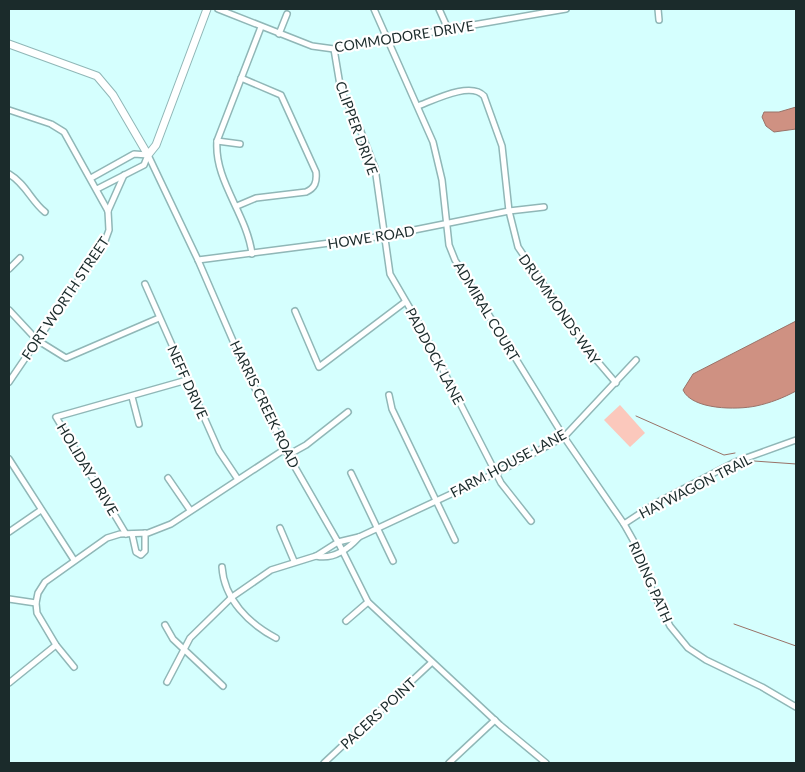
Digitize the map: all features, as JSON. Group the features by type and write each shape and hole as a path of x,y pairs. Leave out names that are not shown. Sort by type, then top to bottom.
{"street":[{"path":"97,189 144,165 156,144 208,9"},
{"name":"COMMODORE DRIVE","path":"218,9 312,46 334,49 566,9"},
{"name":"ADMIRAL COURT","path":"374,9 418,106 437,154 449,245 459,268 564,437"},
{"path":"439,9 448,29"},
{"path":"658,9 659,20"},
{"path":"280,34 287,14"},
{"path":"252,254 250,238 221,170 218,160 217,141 261,27"},
{"name":"HARRIS CREEK ROAD","path":"9,44 82,70 101,80 114,94 148,155 198,260 243,364 285,449 338,542 368,602 495,720 546,763"},
{"name":"CLIPPER DRIVE","path":"334,49 341,91 358,124 375,168 384,236"},
{"path":"237,206 256,198 306,192 312,189 317,178 281,94 241,78"},
{"name":"DRUMMONDS WAY","path":"418,106 469,90 478,90 484,96 502,146 512,231 526,262 586,350 616,383"},
{"name":"FORT WORTH STREET","path":"9,110 51,124 64,132 108,211 109,230 105,241 9,382"},
{"path":"217,141 240,144"},
{"path":"91,178 134,154 148,155"},
{"path":"9,174 22,183 36,205 45,212"},
{"path":"108,211 115,190 124,174"},
{"name":"HOWE ROAD","path":"198,260 384,236 509,211 544,207"},
{"name":"PADDOCK LANE","path":"384,236 390,274 422,329 496,473 531,521"},
{"path":"9,269 20,258"},
{"name":"NEFF DRIVE","path":"145,284 219,451 237,478"},
{"path":"295,311 319,367 405,302"},
{"path":"9,310 37,340 61,357 72,357 159,318"},
{"name":"FARM HOUSE LANE","path":"316,556 338,542 359,537 437,502 564,437 636,360"},
{"name":"HOLIDAY DRIVE","path":"129,534 56,418 187,380"},
{"path":"389,394 392,408 454,540"},
{"path":"132,397 138,424"},
{"path":"288,455 306,445 348,412"},
{"name":"RIDING PATH","path":"564,437 624,524 637,547 652,590 670,626 688,648 706,660 762,687 796,708"},
{"name":"HAYWAGON TRAIL","path":"624,524 656,504 735,462 796,440"},
{"path":"74,667 41,623 36,603 38,593 46,582 107,538 145,533 163,528 237,478 285,449"},
{"path":"9,460 74,560"},
{"path":"351,472 393,561"},
{"path":"168,478 190,510"},
{"path":"9,532 41,510"},
{"path":"280,528 294,561"},
{"path":"129,534 136,552 141,555 145,551 145,533"},
{"name":"FARM HOUSE LANE","path":"342,551 359,537"},
{"path":"167,682 197,629 232,597 262,575 294,561 316,556 324,558 342,551"},
{"path":"222,567 222,578 232,597 249,620 276,638"},
{"path":"9,599 36,603"},
{"path":"346,622 368,602"},
{"path":"165,625 169,633 184,649 223,686"},
{"path":"9,683 56,645"},
{"name":"PACERS POINT","path":"324,763 432,663"},
{"path":"449,763 495,720"}],"shaded area":[{"path":"796,107 796,129 774,132 766,126 762,117 764,112 779,112"},
{"path":"796,321 796,391 761,405 727,408 696,402 688,397 683,390 693,374"},
{"path":"620,405 645,433 630,447 604,420"}],"waterway":[{"path":"636,416 724,455 735,453"},
{"path":"754,461 796,464"},
{"path":"734,624 796,646"}]}
